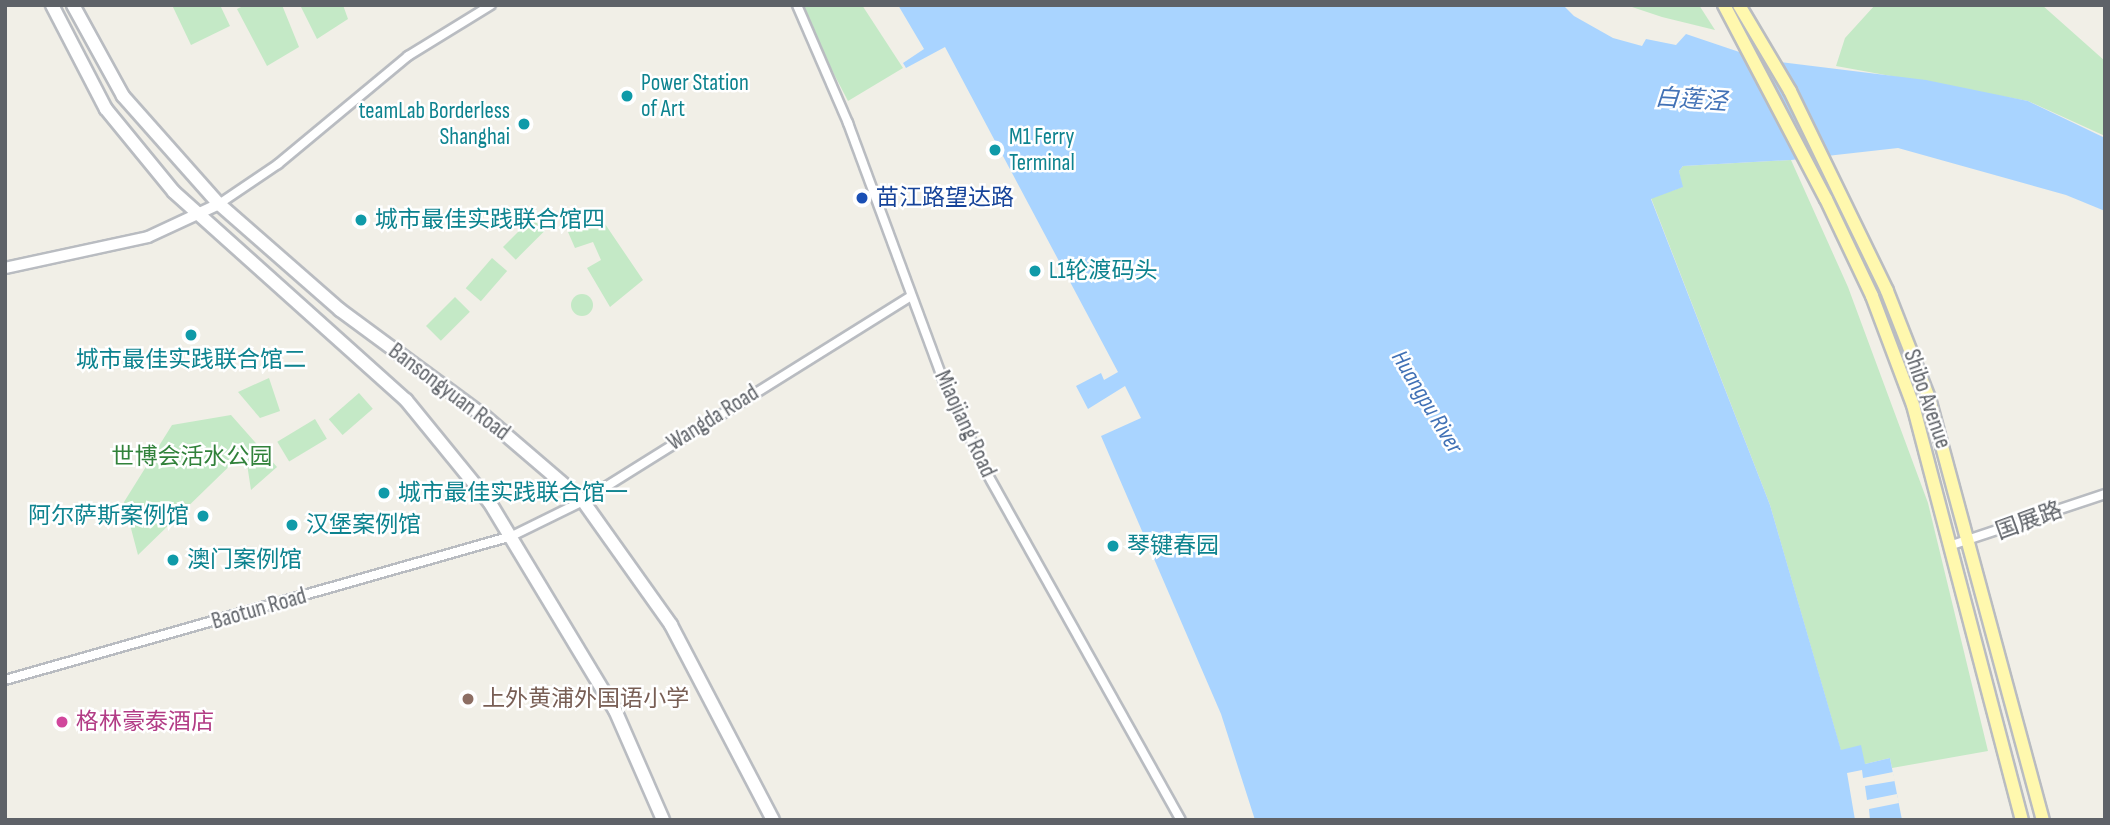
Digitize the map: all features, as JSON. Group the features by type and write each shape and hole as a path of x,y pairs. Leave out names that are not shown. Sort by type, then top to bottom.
{"main road":[{"name":"Bansongyuan Road","path":"52,5 106,109 198,215 406,400 512,536 615,710 663,820"},
{"name":"Bansongyuan Road","path":"73,5 123,96 219,204 340,310 484,416 583,501 671,625 773,820"},
{"name":"Shibo Avenue","path":"1724,5 1775,94 1872,296 1913,405 1952,545 2022,820"},
{"name":"Shibo Avenue","path":"1739,5 1790,91 1887,291 1929,398 2043,820"}],"street":[{"path":"5,268 148,237 219,204 278,164 408,56 491,5"},
{"name":"Miaojiang Road","path":"797,5 848,123 911,296 984,468 1181,820"},
{"name":"Wangda Road","path":"512,536 583,501 911,296"},
{"name":"国展路","path":"1952,545 1969,542 2105,494"},
{"name":"Baotun Road","path":"5,680 512,536"}],"green space":[{"path":"172,5 220,5 230,26 191,45"},
{"path":"245,5 282,5 299,47 267,66 237,9"},
{"path":"300,5 343,5 348,19 317,39"},
{"path":"798,5 862,5 903,68 848,101"},
{"path":"1626,5 1699,5 1715,30 1662,17"},
{"path":"1875,5 2042,5 2105,61 2105,136 2028,101 1836,66 1845,38"},
{"path":"1791,160 1848,287 1928,503 1988,751 1892,768 1890,758 1865,764 1841,751 1770,505 1651,198 1682,187 1679,171 1683,166"},
{"path":"532,218 545,231 516,260 503,247"},
{"path":"603,221 643,280 610,307 587,268 601,260 593,242 575,248 568,232"},
{"path":"492,258 507,271 481,301 466,288"},
{"path":"582,294 590,297 593,305 590,313 582,316 574,313 571,305 574,297"},
{"path":"455,297 470,312 441,341 426,326"},
{"path":"269,378 280,411 260,418 238,392"},
{"path":"359,393 373,409 343,435 329,419"},
{"name":"世博会活水公园","path":"231,415 277,467 251,490 245,451 138,555 124,502 172,425"},
{"path":"315,419 327,439 289,461 277,442"}],"water":[{"path":"898,5 1563,5 1574,16 1613,38 1642,46 1646,39 1676,45 1686,34 1763,60 1926,80 2028,101 2105,138 2105,211 2066,195 1898,148 1791,160 1683,166 1679,171 1683,187 1651,199 1770,505 1841,750 1861,745 1865,764 1890,758 1902,820 1255,820 1221,714 1101,436 1141,418 1125,386 1088,409 1076,386 1101,373 1104,380 1118,372 945,47 906,68 903,63 924,49"}],"pier":[{"path":"1862,770 1863,778 1893,772 1895,781 1865,786 1867,800 1897,794 1899,803 1869,809 1870,820 1855,820 1847,773"}],"place":[{"name":"Power Station of Art","path":"627,96"},
{"name":"teamLab Borderless Shanghai","path":"524,124"},
{"name":"M1 Ferry Terminal","path":"995,150"},
{"name":"苗江路望达路","path":"862,198"},
{"name":"城市最佳实践联合馆四","path":"361,220"},
{"name":"L1轮渡码头","path":"1035,271"},
{"name":"城市最佳实践联合馆二","path":"191,335"},
{"name":"城市最佳实践联合馆一","path":"384,493"},
{"name":"阿尔萨斯案例馆","path":"203,516"},
{"name":"汉堡案例馆","path":"292,525"},
{"name":"琴键春园","path":"1113,546"},
{"name":"澳门案例馆","path":"173,560"},
{"name":"上外黄浦外国语小学","path":"468,699"},
{"name":"格林豪泰酒店","path":"62,722"}],"water label":[{"name":"白莲泾","path":"1691,100"},
{"name":"Huangpu River","path":"1427,402"}]}
